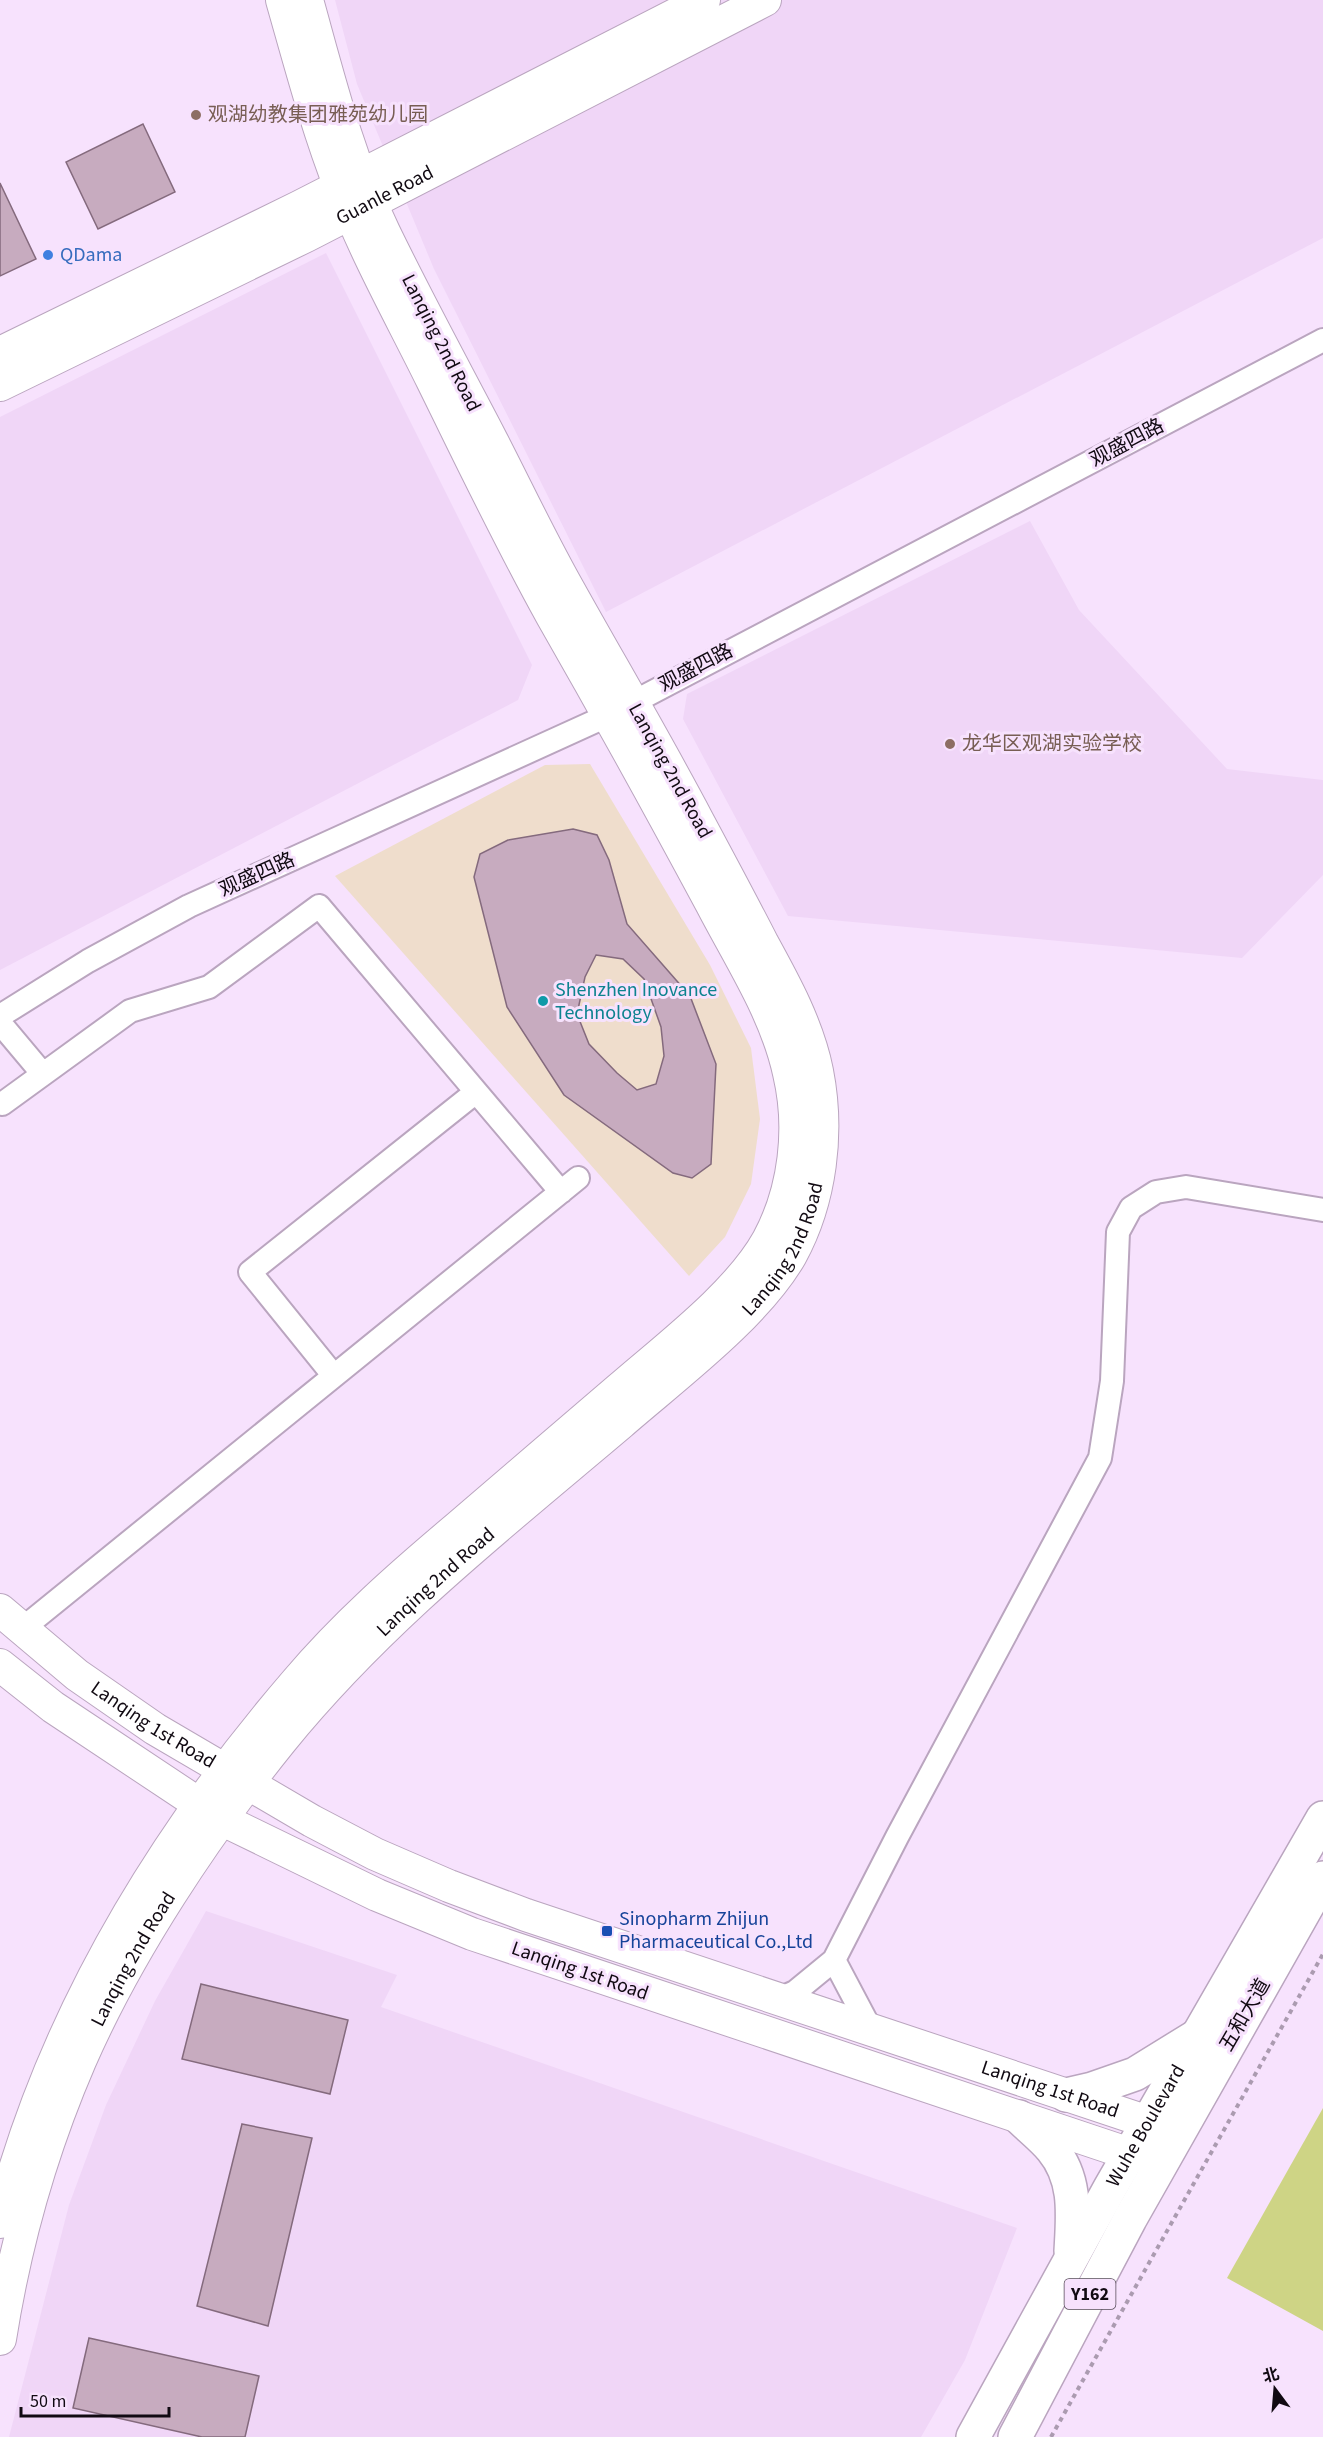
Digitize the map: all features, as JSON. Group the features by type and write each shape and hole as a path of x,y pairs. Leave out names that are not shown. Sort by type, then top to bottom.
{"main road":[{"name":"Wuhe Boulevard","path":"973,2437 1148,2122 1323,1818"},
{"name":"五和大道","path":"1168,2151 1323,1878"},
{"path":"1066,2095 1092,2089 1135,2074 1199,2035"},
{"path":"1019,2117 1052,2150 1065,2168 1071,2185 1073,2214 1071,2259"},
{"name":"Wuhe Boulevard","path":"1015,2437 1168,2151"}],"street":[{"name":"Lanqing 2nd Road","path":"0,2222 18,2158 70,2025 109,1945 144,1887 212,1812 238,1777 279,1744 321,1694 421,1594 706,1349 757,1300 776,1278 791,1255 812,1205 821,1155 822,1124 817,1068 808,1039 785,985 621,708 542,539 322,136 282,0"},
{"name":"Lanqing 2nd Road","path":"307,0 341,125 355,195"},
{"name":"Guanle Road","path":"0,385 355,195 704,0"},
{"name":"Guanle Road","path":"0,353 355,195 765,0"},
{"name":"观盛四路","path":"0,1016 88,961 189,906 621,708 1323,340"},
{"path":"2,1104 130,1011 209,987 319,906 561,1192"},
{"path":"0,1023 42,1073"},
{"path":"334,1376 250,1272 477,1092"},
{"path":"11,1620 334,1376 578,1178"},
{"path":"777,2000 795,1992 834,1960 897,1837 1100,1458 1112,1381 1118,1232 1131,1208 1156,1192 1186,1187 1323,1210"},
{"name":"Lanqing 1st Road","path":"11,1620 77,1675 155,1729 312,1821 364,1848 448,1886 526,1916 1148,2122"},
{"name":"Lanqing 1st Road","path":"0,1665 52,1707 212,1812 377,1895 472,1934 1130,2154 1168,2151"},
{"name":"Lanqing 2nd Road","path":"0,2339 7,2295 33,2192 78,2065 102,2013 167,1901 212,1812"},
{"path":"834,1960 871,2030"},
{"path":"1148,2122 1168,2151"}],"path":[{"path":"1051,2437 1323,1954"}],"shaded area":[{"path":"335,0 1323,0 1323,238 606,612 434,269 357,84"},
{"path":"326,253 532,665 518,700 0,970 0,417"},
{"name":"龙华区观湖实验学校","path":"1030,521 1079,610 1227,769 1323,780 1323,875 1242,958 788,916 683,719 687,694"},
{"path":"590,764 710,965 751,1048 760,1119 751,1184 725,1237 689,1276 335,876 545,765"},
{"path":"206,1911 397,1975 381,2007 1017,2228 965,2360 921,2437 9,2437 69,2205 106,2105 155,2001"}],"green space":[{"path":"1323,2108 1323,2331 1227,2278"}],"building":[{"path":"143,124 175,192 98,229 66,162"},
{"path":"0,183 36,259 0,276"},
{"name":"Shenzhen Inovance Technology","path":"573,829 597,835 609,860 627,924 690,996 716,1064 711,1164 692,1178 673,1173 564,1095 507,1007 474,877 480,854 508,840","holes":["596,955 623,959 644,979 661,1027 664,1056 656,1084 637,1090 589,1044 577,1014 585,977"]},
{"path":"201,1984 348,2020 330,2094 182,2059"},
{"path":"242,2124 312,2138 268,2326 197,2306"},
{"path":"89,2338 259,2376 245,2437 202,2437 73,2408"}],"place":[{"name":"观湖幼教集团雅苑幼儿园","path":"196,115"},
{"name":"QDama","path":"48,255"},
{"name":"龙华区观湖实验学校","path":"950,744"},
{"name":"Shenzhen Inovance Technology","path":"543,1001"},
{"name":"Sinopharm Zhijun Pharmaceutical Co.,Ltd","path":"607,1931"}]}
